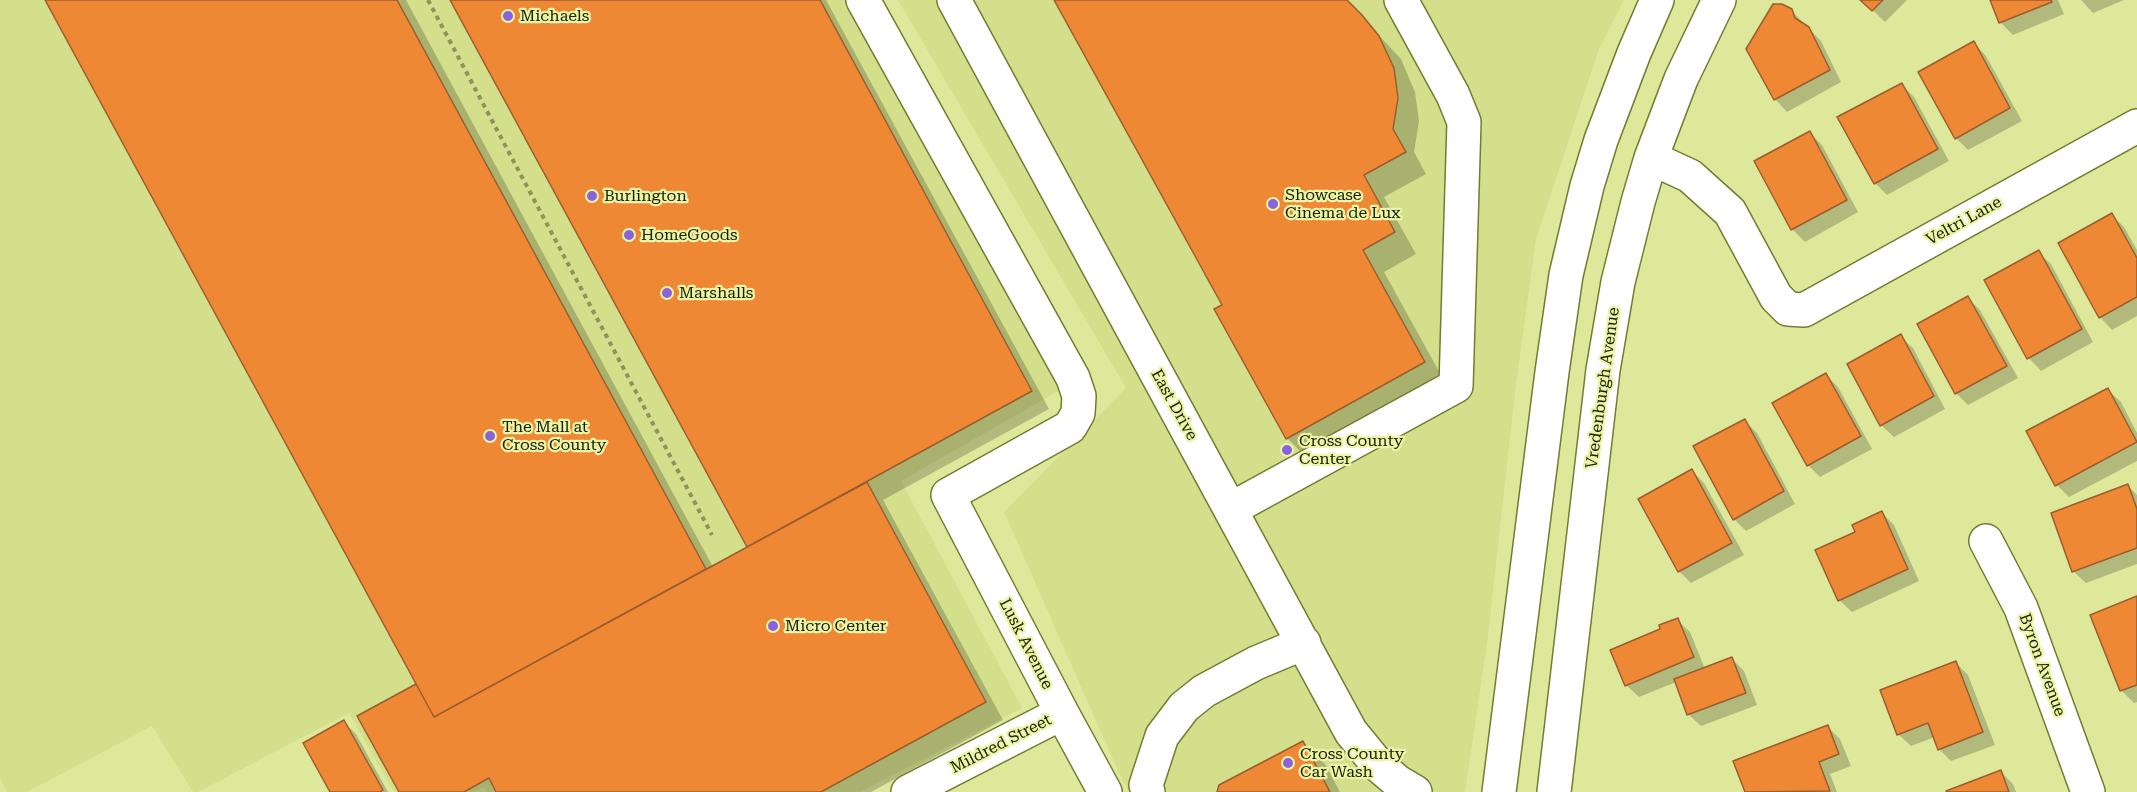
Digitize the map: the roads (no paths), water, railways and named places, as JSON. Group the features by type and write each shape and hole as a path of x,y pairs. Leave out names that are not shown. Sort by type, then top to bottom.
{"street":[{"name":"Lusk Avenue","path":"863,0 1068,368 1079,396 1078,412 1070,427 948,495 1105,792"},
{"name":"East Drive","path":"954,0 1359,744 1389,774 1415,792"},
{"path":"1231,509 1456,386 1464,122 1453,95 1402,0"},
{"path":"1499,792 1566,275 1587,186 1601,140 1657,0"},
{"name":"Vredenburgh Avenue","path":"1554,792 1603,370 1618,282 1651,158 1681,79 1719,0"},
{"name":"Veltri Lane","path":"1651,158 1690,176 1730,212 1776,297 1788,309 1804,310 2137,126"},
{"name":"Byron Avenue","path":"1986,541 2021,608 2088,792"},
{"path":"1148,792 1146,785 1162,736 1184,706 1204,691 1256,663 1304,643"},
{"name":"Mildred Street","path":"908,792 1062,713"}],"place":[{"name":"Michaels","path":"508,16"},
{"name":"Burlington","path":"592,196"},
{"name":"Showcase Cinema de Lux","path":"1273,204"},
{"name":"HomeGoods","path":"629,235"},
{"name":"Marshalls","path":"667,293"},
{"name":"The Mall at Cross County","path":"490,436"},
{"name":"Cross County Center","path":"1287,450"},
{"name":"Micro Center","path":"773,626"},
{"name":"Cross County Car Wash","path":"1288,763"}]}
